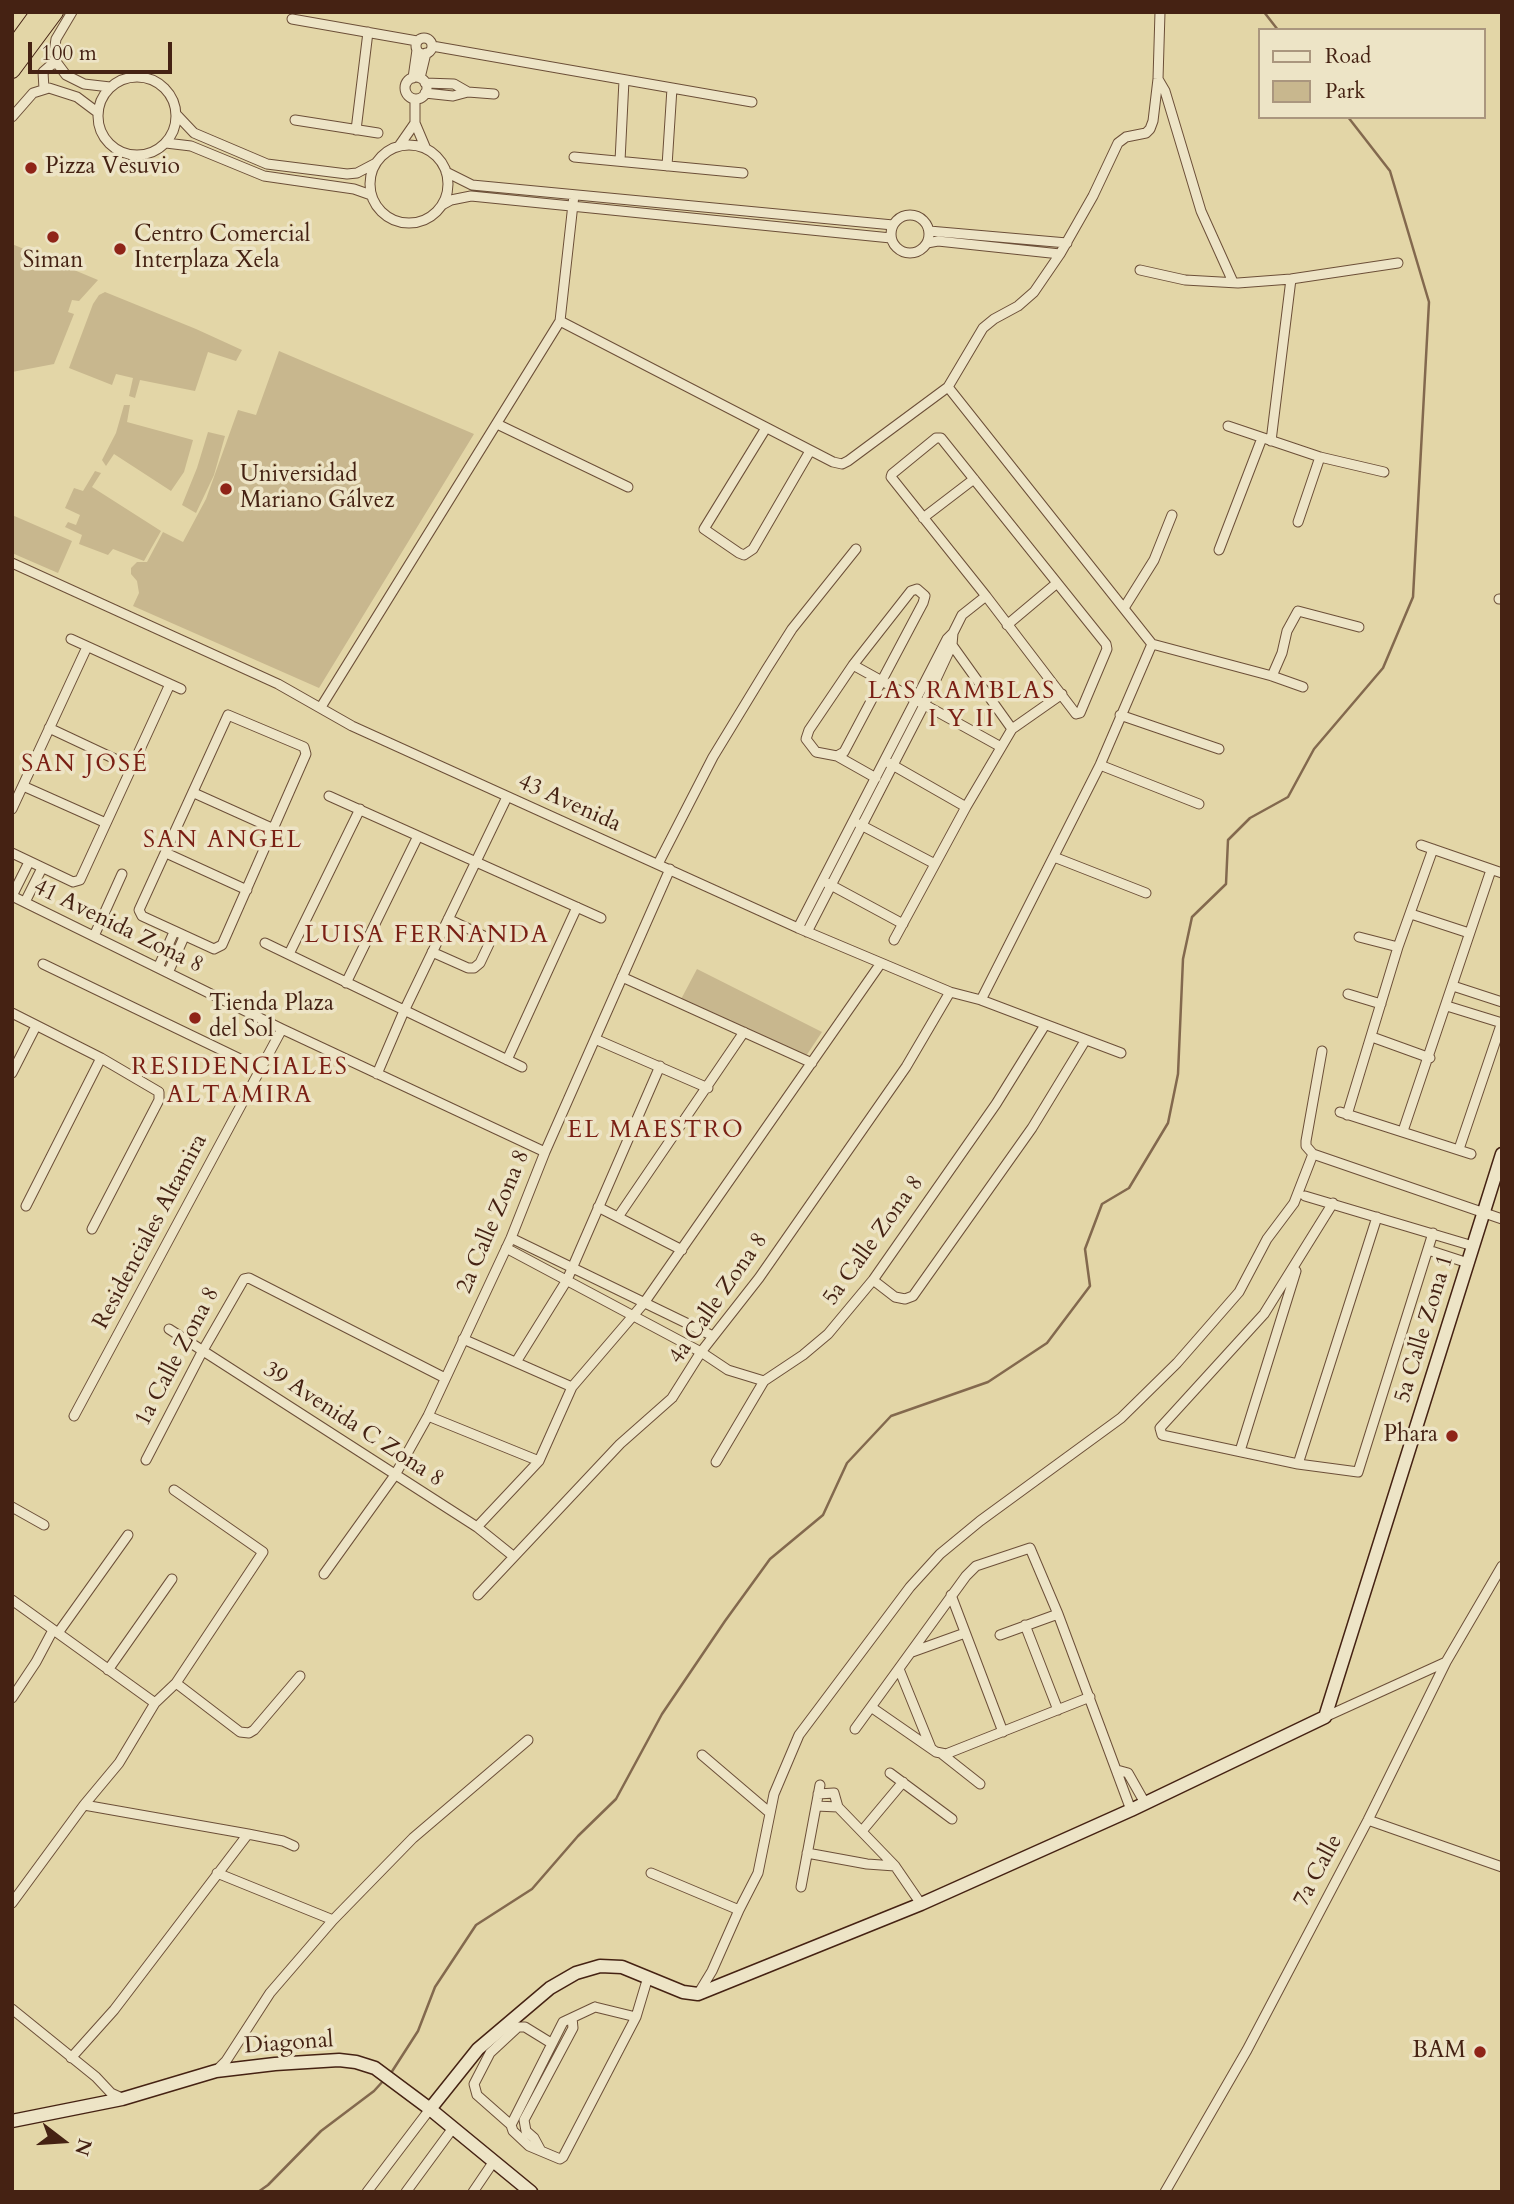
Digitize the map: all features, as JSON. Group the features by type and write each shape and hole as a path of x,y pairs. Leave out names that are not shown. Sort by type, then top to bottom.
{"highway":[{"path":"12,49 39,12"},
{"path":"12,70 55,12"}],"street":[{"path":"72,12 56,39 54,53 57,63 66,75 84,85 110,87"},
{"path":"560,321 836,463 848,461 948,387 983,328 1025,301 1044,280 1093,196 1118,143 1126,137 1146,133 1152,127 1158,79 1160,12"},
{"path":"292,19 369,33 423,48 752,102"},
{"path":"356,130 369,33"},
{"path":"423,48 421,83 415,99 415,123 426,149"},
{"path":"44,89 43,72 57,63"},
{"path":"176,114 172,134 166,143 155,152 141,156 127,155 114,149 104,139 98,126 97,112 101,98 110,87 124,79 140,77 151,79 169,93 176,114 194,133 267,164 357,173 376,163 386,152 399,146 413,145 426,149 438,158 446,172 447,194 442,205 432,216 418,223 403,224 389,219 377,209 371,195 370,178 376,163"},
{"path":"1158,79 1166,91 1201,211 1233,282"},
{"path":"620,161 624,80"},
{"path":"415,99 408,96 405,89 407,82 454,85 468,92 494,94"},
{"path":"667,166 672,88"},
{"path":"12,117 27,97 44,89 77,96 97,112"},
{"path":"295,120 378,133"},
{"path":"399,146 415,123"},
{"path":"166,143 191,146 264,176 354,189 371,195"},
{"path":"575,157 743,173"},
{"path":"446,172 472,185 893,225"},
{"path":"321,706 560,321 573,195"},
{"path":"442,205 451,200 471,196 891,238"},
{"path":"927,243 929,231 922,219 910,215 897,219 893,225 893,244 904,253 917,252 927,243 938,241 1060,254"},
{"path":"929,231 1066,243"},
{"path":"1140,270 1185,280 1233,282 1292,279 1398,263"},
{"path":"1219,550 1267,440 1292,279"},
{"path":"948,387 1152,644 1303,687"},
{"path":"497,424 628,487"},
{"path":"1228,426 1320,457 1384,472"},
{"path":"766,428 704,529 738,553 744,555 753,549 810,450"},
{"path":"936,438 941,438 974,479 1107,647 1080,713 1076,713 891,477 936,438"},
{"path":"1298,522 1320,457"},
{"path":"923,518 974,479"},
{"path":"1124,608 1154,560 1172,515"},
{"path":"658,864 713,757 765,670 792,629 856,549"},
{"name":"43 Avenida","path":"12,563 278,684 352,726 802,930 950,992 981,1000 1121,1053"},
{"path":"1007,625 1057,583"},
{"path":"836,756 844,752 923,603 925,596 917,589 911,591 853,665 809,730 806,739 816,752 836,756 876,778"},
{"path":"802,930 952,645 953,634 962,615 986,596"},
{"path":"1272,676 1282,653 1287,631 1298,611 1359,627"},
{"path":"920,703 947,639 953,634"},
{"path":"71,639 181,689"},
{"path":"981,1000 1100,765 1152,644"},
{"path":"952,645 1012,729"},
{"path":"12,810 87,647"},
{"path":"853,665 1001,747"},
{"path":"12,853 76,882 80,880 170,684"},
{"path":"894,940 1012,729 1062,694"},
{"path":"228,715 304,747 306,754 274,829 222,945 218,948 214,949 184,937 142,916 139,909 228,715"},
{"path":"1120,715 1219,748"},
{"path":"49,729 132,767"},
{"path":"858,823 876,778 889,764"},
{"path":"889,764 967,807"},
{"path":"1100,765 1199,804"},
{"path":"23,786 106,823"},
{"path":"194,793 274,829"},
{"path":"329,796 601,918"},
{"path":"377,1074 404,1011 507,797"},
{"path":"289,954 360,809"},
{"path":"858,823 935,864"},
{"path":"346,984 418,835"},
{"path":"1421,845 1502,873"},
{"path":"1433,849 1398,947 1372,1037 1343,1113 1471,1154"},
{"path":"166,853 247,890"},
{"path":"1055,857 1146,893"},
{"path":"12,896 29,862"},
{"path":"25,902 42,867"},
{"name":"2a Calle Zona 8","path":"324,1574 395,1475 428,1416 511,1238 545,1152 670,869"},
{"path":"1404,1131 1491,870"},
{"path":"94,936 122,874"},
{"path":"826,883 903,924"},
{"name":"41 Avenida Zona 8","path":"12,896 282,1029 545,1152"},
{"path":"507,1060 577,907"},
{"path":"1411,914 1469,933"},
{"path":"432,952 468,968 474,968 480,963 489,944 488,938 448,919"},
{"path":"158,968 174,932"},
{"path":"168,973 184,937"},
{"path":"1359,937 1398,947"},
{"path":"265,943 522,1067"},
{"path":"477,1527 539,1461 572,1387 645,1303 881,963"},
{"path":"43,964 261,1069"},
{"path":"622,977 812,1063"},
{"path":"1453,986 1502,1002"},
{"name":"4a Calle Zona 8","path":"478,1595 620,1444 672,1398 701,1352 759,1278 906,1067 950,992"},
{"path":"1348,995 1381,1004"},
{"path":"1447,1006 1502,1023 1459,1149"},
{"path":"12,1013 154,1087 160,1094 92,1229"},
{"name":"5a Calle Zona 8","path":"716,1462 764,1381 803,1355 828,1334 873,1280 996,1104 1045,1025"},
{"path":"12,1073 36,1026"},
{"name":"Residenciales Altamira","path":"74,1416 282,1029"},
{"path":"618,1217 744,1032"},
{"path":"1372,1037 1430,1058"},
{"path":"595,1039 708,1087"},
{"path":"873,1280 895,1297 905,1299 913,1296 1032,1128 1085,1041"},
{"path":"1322,1051 1306,1140 1306,1146 1313,1154 1502,1219"},
{"path":"26,1206 101,1058"},
{"path":"516,1362 568,1280 660,1066"},
{"path":"698,1994 712,1971 738,1910 758,1873 774,1794 799,1735 916,1579 940,1554 979,1521 1121,1418 1177,1363 1240,1292 1267,1239 1294,1203 1313,1154"},
{"name":"5a Calle Zona 1","path":"1325,1717 1502,1154"},
{"path":"1305,1196 1473,1246"},
{"path":"1333,1203 1264,1314 1160,1428 1162,1435 1298,1464 1358,1472 1433,1233"},
{"path":"598,1207 682,1250"},
{"path":"1298,1464 1377,1217"},
{"path":"511,1238 713,1336"},
{"path":"1443,1255 1448,1238"},
{"path":"506,1248 701,1352 728,1370 764,1381"},
{"path":"1428,1250 1468,1263"},
{"path":"1240,1451 1300,1259"},
{"name":"1a Calle Zona 8","path":"146,1460 241,1281 248,1279 445,1378"},
{"name":"39 Avenida C Zona 8","path":"169,1329 477,1527 513,1556"},
{"path":"463,1339 572,1387"},
{"path":"428,1416 539,1461"},
{"path":"12,1903 119,1763 155,1703 176,1683 263,1552 174,1490"},
{"path":"12,1507 44,1525"},
{"path":"12,1698 55,1631 128,1535"},
{"path":"855,1729 966,1576 976,1566 1030,1548 1090,1697 1131,1810"},
{"name":"7a Calle","path":"1165,2192 1236,2072 1368,1820 1446,1662 1502,1566"},
{"path":"108,1670 172,1579"},
{"path":"951,1595 1003,1732"},
{"path":"12,1600 155,1703"},
{"path":"1000,1635 1058,1614"},
{"path":"1025,1625 1058,1710"},
{"path":"912,1652 965,1633"},
{"path":"367,2192 478,2049 550,1988 576,1973 600,1966 622,1967 683,1992 698,1994 921,1904 1131,1810 1446,1662"},
{"path":"899,1669 930,1748"},
{"path":"176,1683 240,1732 249,1732 254,1730 300,1676"},
{"path":"942,1754 949,1754 1090,1697"},
{"path":"871,1707 942,1754 980,1784"},
{"path":"216,2071 226,2061 270,1993 333,1920 412,1838 528,1740"},
{"path":"702,1755 770,1813"},
{"path":"1117,1770 1128,1773 1145,1803"},
{"path":"890,1773 952,1819"},
{"path":"862,1831 903,1782"},
{"path":"801,1887 819,1789 834,1793 838,1807 895,1866 921,1904"},
{"path":"85,1805 248,1834 294,1846"},
{"path":"816,1806 838,1807"},
{"path":"1368,1820 1502,1867"},
{"path":"71,2058 114,2010 248,1834"},
{"path":"807,1853 867,1864 895,1866"},
{"path":"217,1873 333,1920"},
{"path":"651,1873 738,1910"},
{"path":"551,2043 524,2027 518,2027 490,2053 474,2084 477,2095 511,2125 513,2131 529,2146 560,2159 636,2017 648,1977"},
{"path":"511,2125 563,2022 595,2007 636,2017"},
{"path":"12,2009 96,2077 111,2093 122,2099"},
{"path":"541,2151 526,2130 524,2120 573,2028 572,2018"},
{"name":"Diagonal","path":"12,2121 122,2099 216,2071 275,2064 339,2060 356,2062 375,2068 430,2109 531,2192"},
{"path":"406,2192 453,2128"},
{"path":"473,2192 494,2161"}],"green space":[{"path":"12,244 98,280 79,301 72,300 68,312 74,314 54,364 12,372"},
{"path":"105,292 242,350 236,361 208,352 195,391 140,380 135,398 129,396 133,378 116,374 112,385 69,368 93,304 99,295"},
{"path":"279,351 474,434 319,688 133,606 139,593 131,568 137,562 147,562 163,532 183,542 206,499 238,410 256,415"},
{"path":"124,405 130,405 127,422 193,440 184,472 171,491 114,454 106,466 102,460 116,433"},
{"path":"208,432 225,436 214,475 196,513 182,505"},
{"path":"95,471 101,473 92,487 161,531 144,561 113,549 108,555 79,544 82,535 65,527 68,522 76,525 80,515 65,508 74,488 83,491"},
{"path":"12,515 72,541 58,573 12,553"},
{"path":"697,969 822,1032 804,1059 679,1003"}],"waterway":[{"path":"1264,12 1276,28"},
{"path":"391,2073 418,2031 435,1987 476,1925 532,1889 578,1836 616,1799 662,1714 725,1621 770,1559 823,1515 847,1463 891,1416 988,1382 1047,1343 1090,1286 1085,1249 1102,1204 1129,1188 1168,1123 1178,1074 1183,959 1192,917 1226,884 1228,840 1250,818 1288,797 1314,749 1383,668 1413,597 1429,302 1390,171 1350,119"},
{"path":"258,2192 321,2131 374,2091 384,2080"}],"place":[{"name":"Pizza Vesuvio","path":"31,168"},
{"name":"Siman","path":"53,237"},
{"name":"Centro Comercial Interplaza Xela","path":"120,249"},
{"name":"Universidad Mariano Gálvez","path":"226,489"},
{"name":"Tienda Plaza del Sol","path":"195,1018"},
{"name":"Phara","path":"1452,1436"},
{"name":"BAM","path":"1480,2052"}],"district":[{"name":"LAS RAMBLAS I Y II","path":"962,706"},
{"name":"SAN JOSÉ","path":"85,765"},
{"name":"SAN ANGEL","path":"223,841"},
{"name":"LUISA FERNANDA","path":"427,936"},
{"name":"RESIDENCIALES ALTAMIRA","path":"240,1082"},
{"name":"EL MAESTRO","path":"656,1131"}]}
